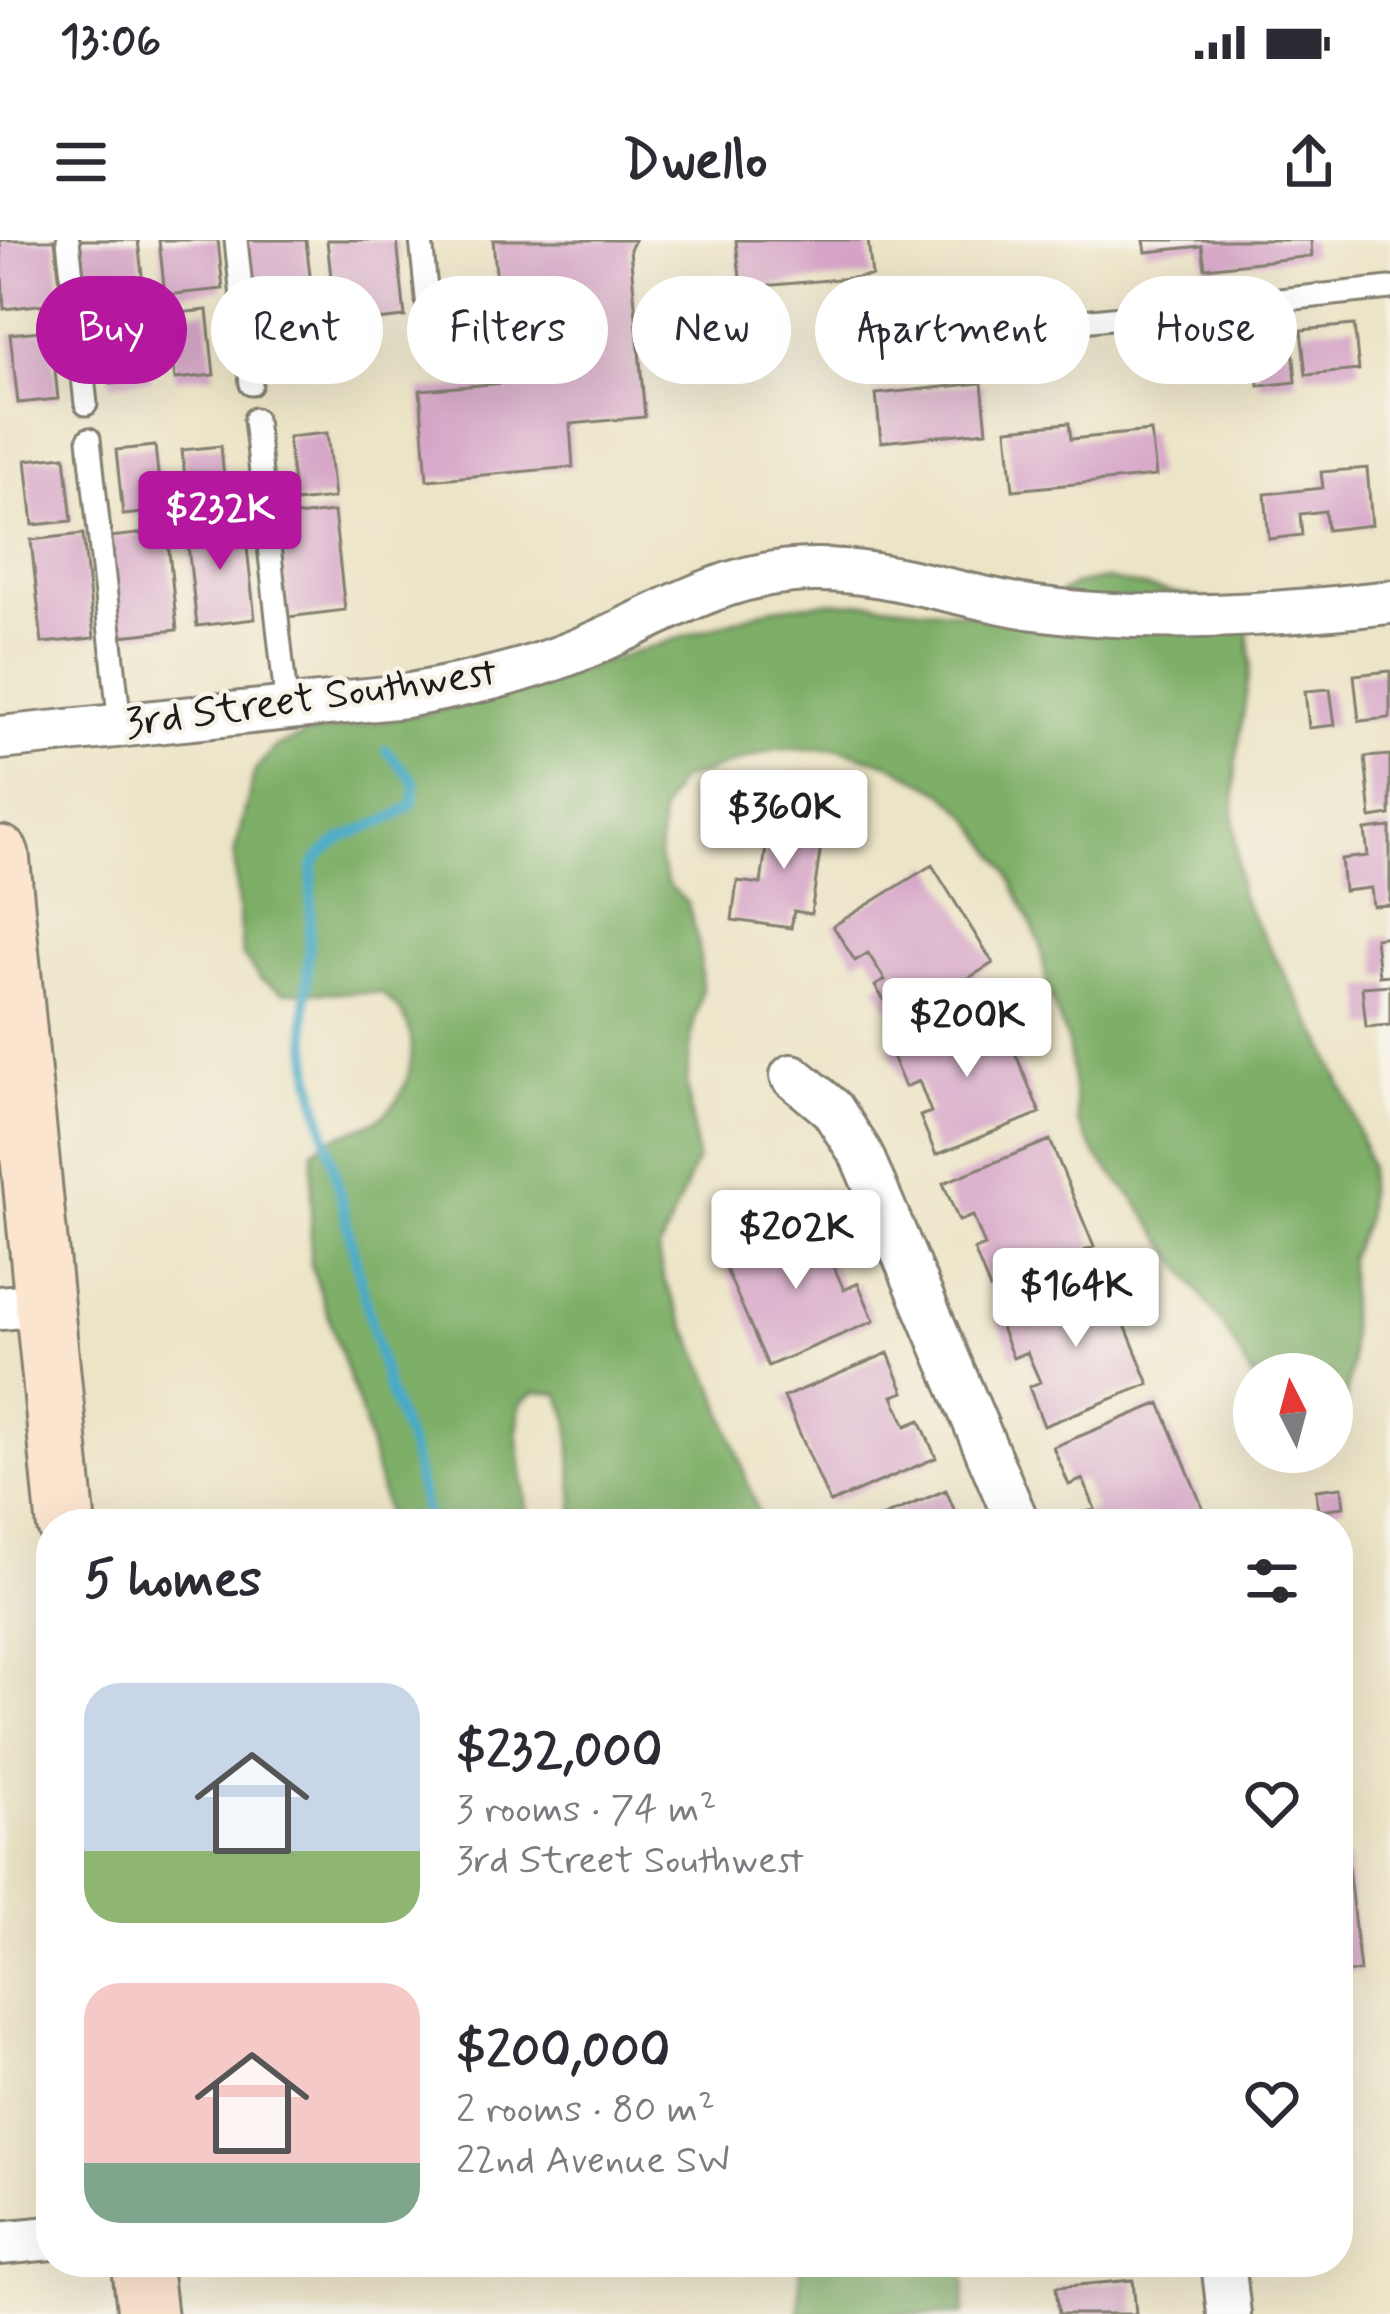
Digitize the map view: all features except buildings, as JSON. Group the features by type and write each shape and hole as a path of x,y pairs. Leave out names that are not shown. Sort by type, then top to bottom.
{"street":[{"name":"3rd Street Southwest","path":"0,738 405,696 502,675 583,649 724,585 793,571 864,572 1074,612 1239,614 1390,602"},
{"path":"0,855 22,1306 62,1509"},
{"path":"792,1076 832,1109 861,1154 1012,1509"},
{"path":"0,2243 36,2239"},
{"path":"143,2277 147,2314"},
{"path":"1224,2277 1228,2314"}],"lane":[{"path":"68,240 86,404"},
{"path":"236,240 240,276"},
{"path":"422,240 425,276"},
{"path":"1090,320 1390,288"},
{"path":"255,419 286,708"},
{"path":"89,439 120,725"}],"green space":[{"path":"1106,579 1222,603 1248,631 1251,662 1236,763 1234,816 1240,895 1323,1042 1350,1104 1369,1166 1365,1221 1349,1258 1351,1353 1239,1353 1135,1200 1098,1158 1078,1123 1068,1043 1048,990 1040,944 1007,870 970,817 944,793 889,764 839,749 775,749 678,781 662,810 659,859 668,884 688,904 699,946 702,990 687,1083 697,1159 658,1253 664,1280 716,1391 757,1509 574,1509 569,1419 559,1394 535,1392 520,1404 517,1433 527,1509 385,1509 363,1419 310,1262 313,1150 373,1122 391,1108 410,1070 411,1040 402,1014 382,993 283,992 260,979 242,955 234,855 255,770 275,747 305,735 514,691 773,608 876,603 1020,619 1073,585"},
{"path":"800,2277 964,2277 965,2282 964,2314 799,2314"}],"waterway":[{"path":"386,750 415,782 413,803 335,843 313,866 305,1021 312,1079 372,1326 425,1509"}]}
